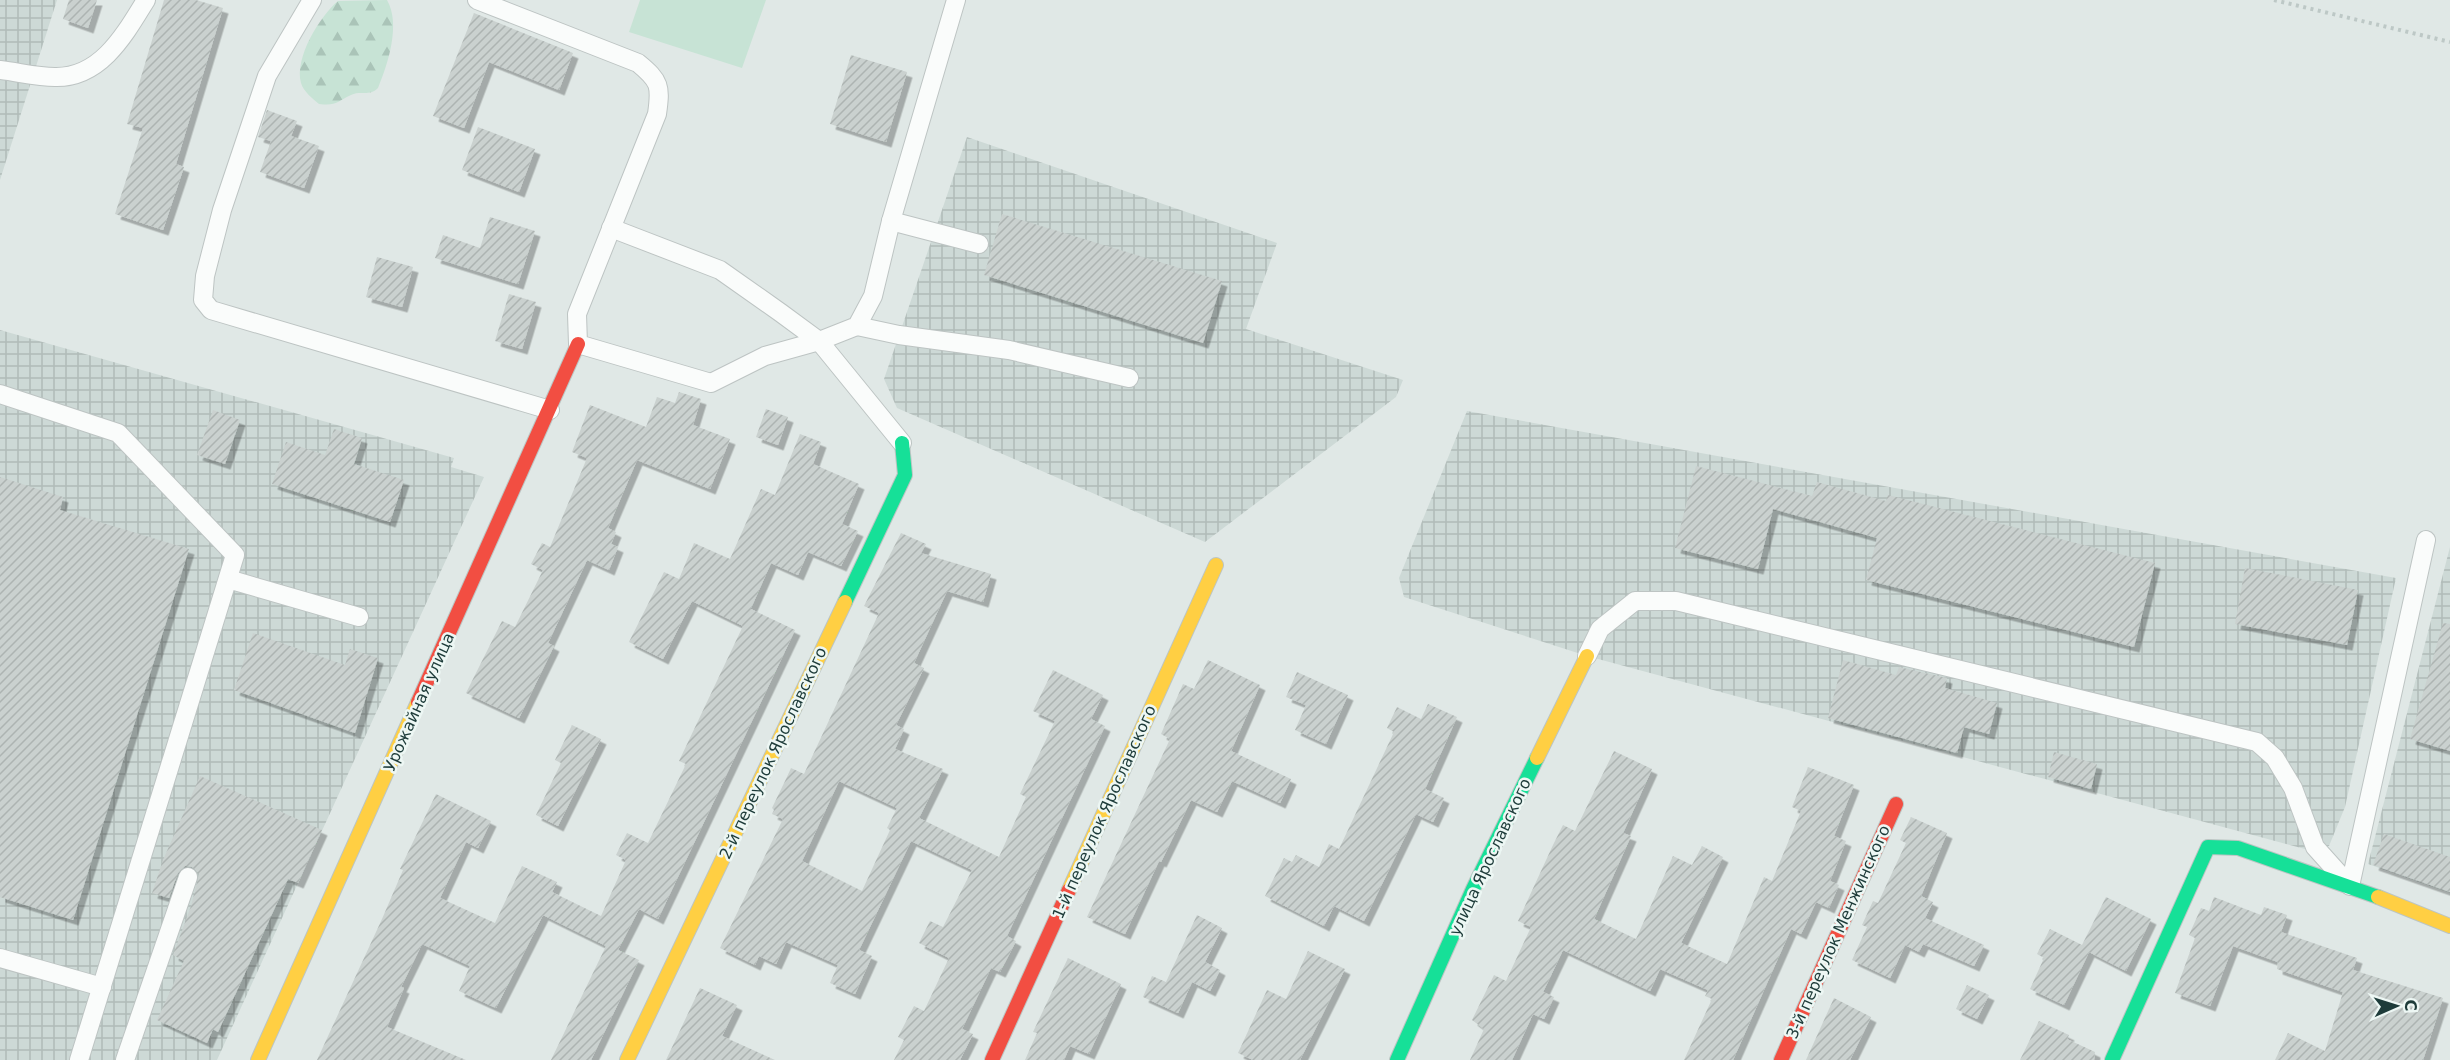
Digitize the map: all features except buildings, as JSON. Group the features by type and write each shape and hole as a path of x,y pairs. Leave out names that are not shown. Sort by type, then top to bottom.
{"street":[{"name":"Урожайная улица","path":"258,1060 578,344"},
{"name":"2-й переулок Ярославского","path":"627,1060 905,475 902,443"},
{"name":"1-й переулок Ярославского","path":"992,1060 1216,565"},
{"name":"улица Ярославского","path":"1397,1060 1473,889 1587,657"},
{"name":"3-й переулок Менжинского","path":"1781,1060 1896,804"},
{"path":"2112,1060 2208,847 2238,848 2350,886 2450,926"}],"lane":[{"path":"0,70 56,77 80,72 106,57 146,0"},
{"path":"312,0 267,76 222,210 205,276 203,300 210,310 550,410"},
{"path":"477,0 638,63 656,78 660,93 657,114 577,314 578,344 711,384 765,356 819,341 857,326 900,335 1009,350 1130,378"},
{"path":"857,326 873,296 891,221 956,0"},
{"path":"891,221 979,244"},
{"path":"611,228 720,270 819,341 902,443"},
{"path":"0,394 118,433 236,555 79,1060"},
{"path":"2350,886 2426,540"},
{"path":"228,579 359,617"},
{"path":"1587,657 1600,629 1635,601 1677,600 2257,742 2275,758 2293,788 2315,848 2350,886"},
{"path":"125,1060 188,876"},
{"path":"0,958 102,987"}],"path":[{"path":"2274,0 2450,42"}],"shaded area":[{"path":"0,0 57,0 0,180"},
{"path":"967,137 1277,243 1246,329 1403,380 1396,397 1205,542 897,408 884,379"},
{"path":"0,330 454,458 451,467 484,477 217,1060 0,1060"},
{"path":"1467,411 2396,578 2345,807 2329,846 2305,849 1587,656 1404,597 1399,578"},
{"path":"2450,547 2450,893 2368,864"}],"green space":[{"path":"387,0 393,20 392,44 378,88 375,91 355,94 333,104 319,104 304,89 300,73 305,50 317,27 338,1"},
{"path":"640,0 766,0 742,68 629,32"}],"traffic: fast":[{"path":"845,602 905,475 902,443"},
{"path":"1397,1060 1473,889 1537,758"},
{"path":"2112,1060 2208,847 2238,848 2378,897"}],"traffic: slow":[{"path":"1069,890 1216,565"},
{"path":"627,1060 845,602"},
{"path":"1537,758 1587,656"},
{"path":"258,1060 418,702"},
{"path":"2378,897 2450,926"}],"traffic: jam":[{"path":"418,702 578,344"},
{"path":"1781,1060 1896,804"},
{"path":"992,1060 1069,890"}]}
